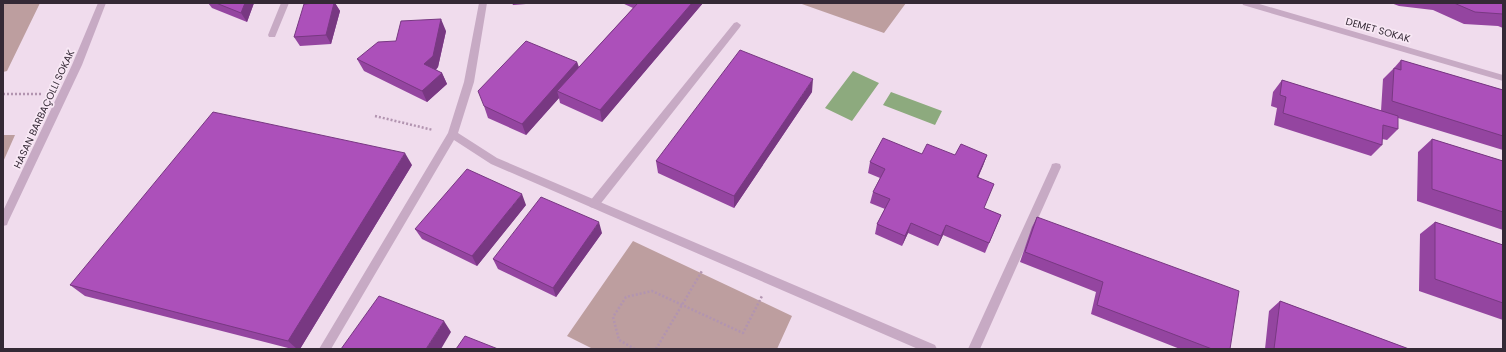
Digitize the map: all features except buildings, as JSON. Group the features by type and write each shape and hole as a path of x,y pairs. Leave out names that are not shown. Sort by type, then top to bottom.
{"street":[{"name":"HASAN BARBAÇOLLI SOKAK","path":"3,222 63,94 102,3"},
{"path":"272,35 285,3"},
{"path":"325,349 453,134 469,82 483,3"},
{"name":"DEMET SOKAK","path":"1246,3 1503,78"},
{"path":"594,204 737,24"},
{"path":"453,134 494,161 931,349"},
{"path":"974,349 1056,168"}],"path":[{"path":"3,94 63,94"},
{"path":"375,116 453,134"},
{"path":"656,349 711,255"},
{"path":"635,349 619,340 613,317 626,297 652,291 743,333 771,280"}],"shaded area":[{"path":"3,3 40,3 7,71 3,72"},
{"path":"799,3 906,3 884,33"},
{"path":"853,71 879,83 852,121 825,108"},
{"path":"891,92 942,111 935,125 883,105"},
{"path":"3,135 15,135 3,162"},
{"path":"633,241 792,316 777,349 593,349 567,336"}]}
